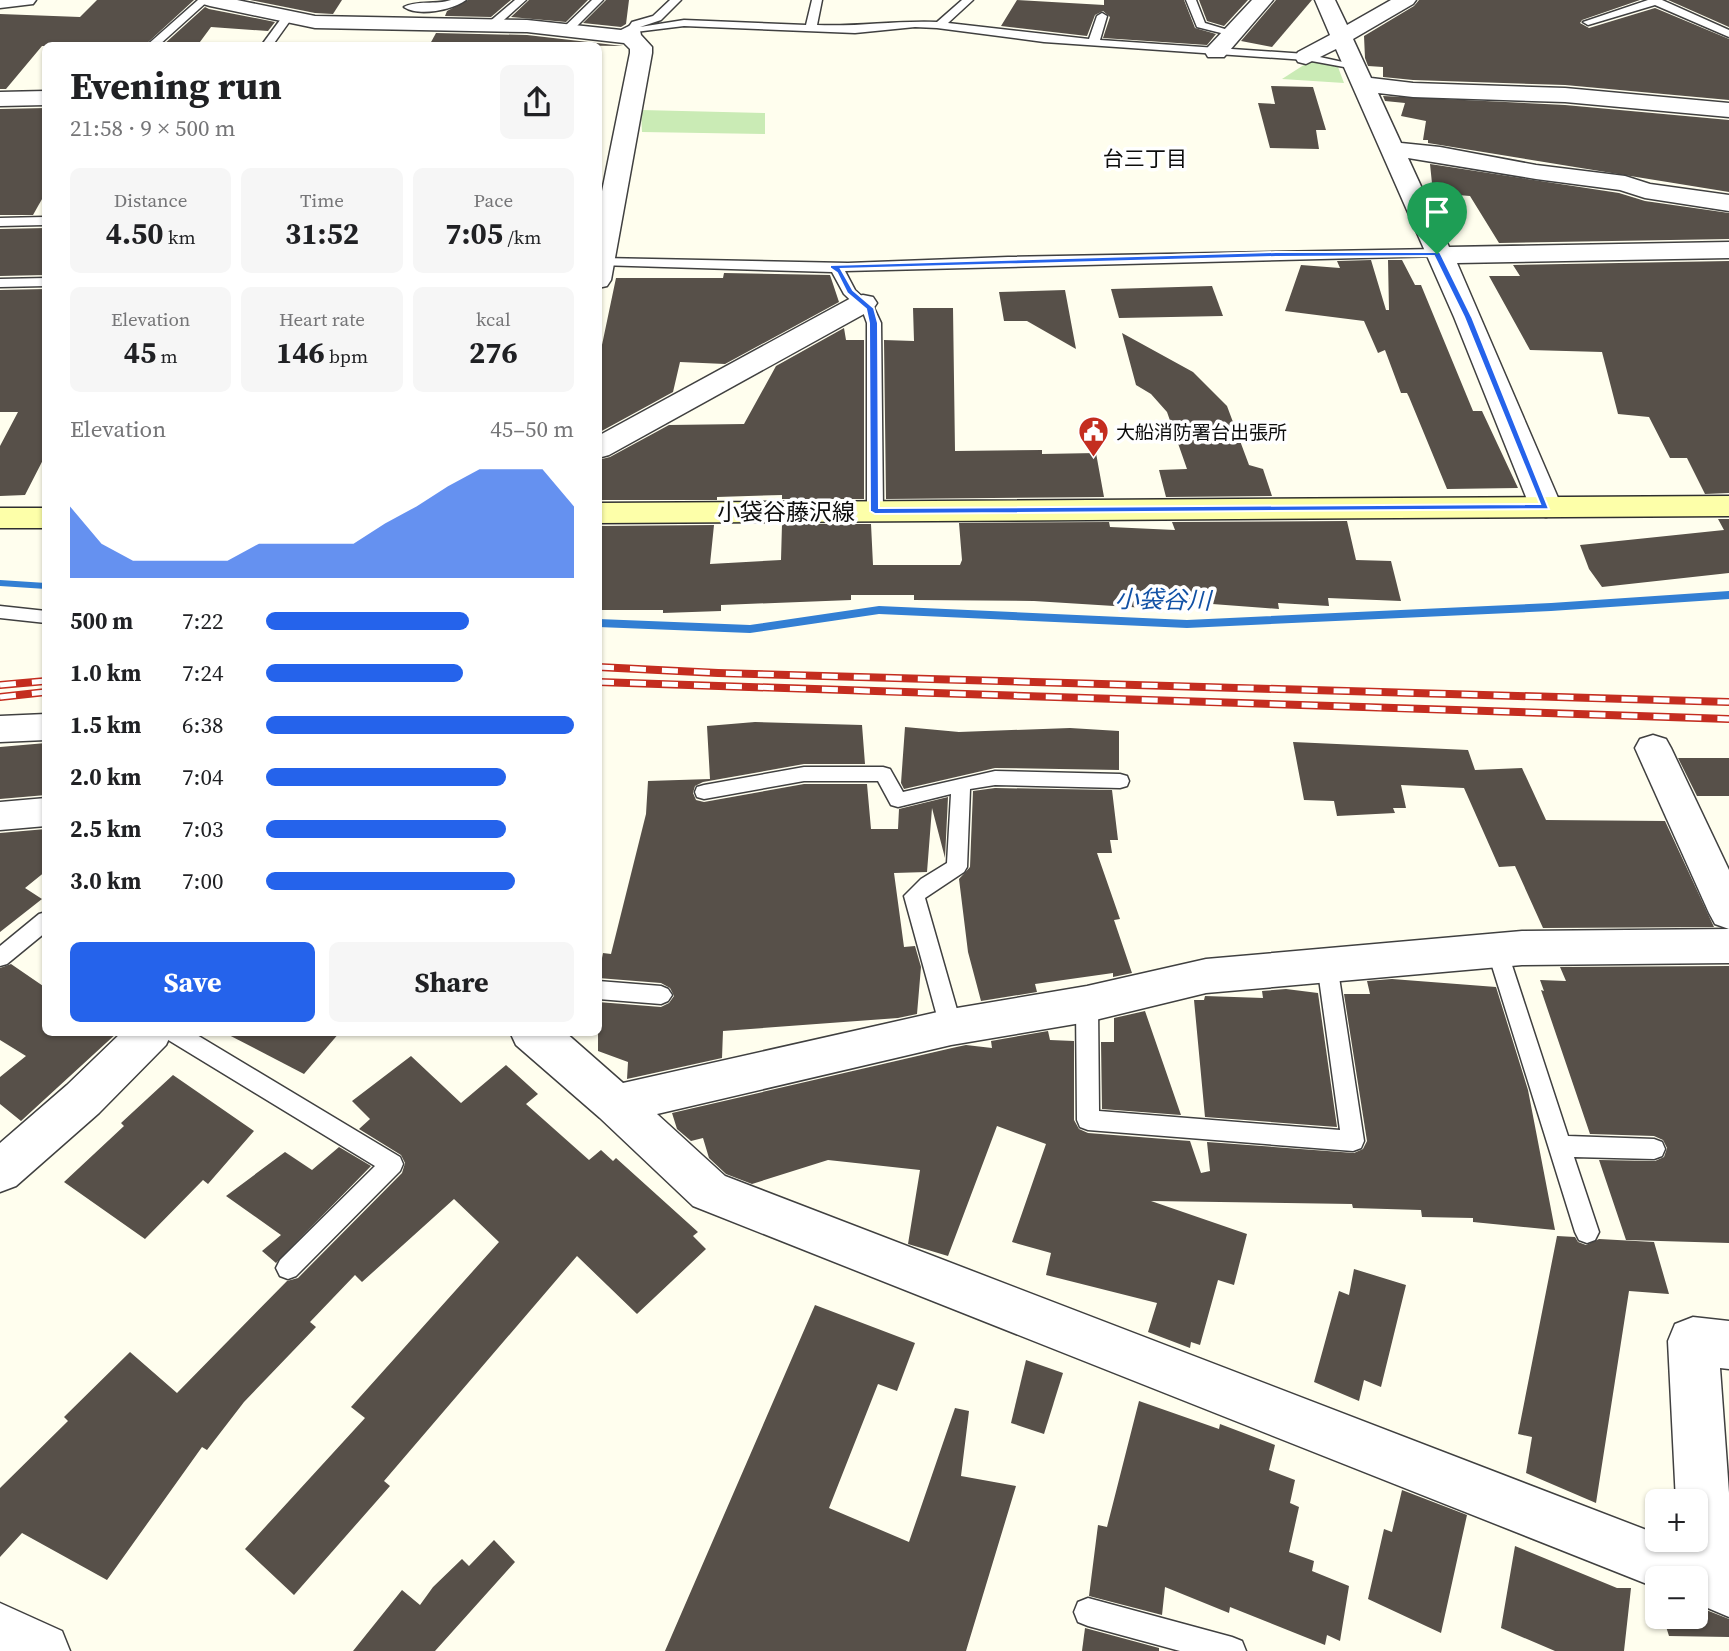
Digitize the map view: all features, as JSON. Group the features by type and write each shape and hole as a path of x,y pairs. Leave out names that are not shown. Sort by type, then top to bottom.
{"main road":[{"name":"小袋谷藤沢線","path":"602,513 1729,506"},
{"path":"0,518 42,518"}],"street":[{"path":"0,2 26,0"},
{"path":"212,0 287,18 392,24 492,25 630,34 641,47 620,109 602,256"},
{"path":"1216,52 1263,0"},
{"path":"1325,0 1468,317 1546,507"},
{"path":"1306,57 1406,0"},
{"path":"1359,75 1413,90 1565,95 1729,110"},
{"path":"0,99 42,98"},
{"path":"1392,149 1440,154 1548,174 1625,183 1645,191 1729,203"},
{"path":"1438,254 1729,250"},
{"path":"602,447 863,303"},
{"path":"0,729 42,727"},
{"path":"1653,748 1729,913"},
{"path":"0,816 42,812"},
{"path":"616,1104 951,1027 1087,1004 1206,976 1497,950 1729,946"},
{"path":"0,1171 83,1099 147,1036"},
{"path":"541,1036 709,1191 1719,1585 1693,1341 1729,1345"},
{"path":"0,1631 42,1651"}],"lane":[{"path":"157,42 212,0"},
{"path":"392,24 407,3 440,7 461,0"},
{"path":"492,25 521,0"},
{"path":"568,30 598,0"},
{"path":"630,34 636,24 657,18 676,0"},
{"path":"811,28 817,0"},
{"path":"940,25 968,0"},
{"path":"1191,0 1201,25 1233,33"},
{"path":"1588,22 1654,1 1729,34"},
{"path":"1093,43 1102,16"},
{"path":"269,42 287,18"},
{"path":"630,34 684,23 855,30 915,24 940,25 1093,43 1306,57 1359,75"},
{"path":"5,222 18,208"},
{"path":"5,222 42,220"},
{"path":"602,264 833,267 1276,254 1438,254"},
{"path":"833,267 841,272 850,292 870,308 873,323 875,511"},
{"path":"0,283 42,282"},
{"path":"0,612 42,617"},
{"path":"704,792 804,774 883,774 898,800 995,778 1121,781"},
{"path":"951,1027 914,897 928,884 957,867 961,784"},
{"path":"0,958 42,923"},
{"path":"1497,950 1587,1232"},
{"path":"1087,1004 1088,1119 1353,1141 1327,964"},
{"path":"602,990 661,995"},
{"path":"179,1036 392,1164 288,1268"},
{"path":"1559,1146 1654,1149"},
{"path":"1088,1612 1232,1651"}],"green space":[{"path":"1310,61 1338,67 1344,83 1282,79"},
{"path":"641,110 765,113 765,134 642,132"}],"building":[{"path":"97,0 194,0 148,42 42,42 42,46 6,89 0,89 0,14 80,17"},
{"path":"250,0 342,0 333,14"},
{"path":"468,0 511,0 491,17 445,16 447,11"},
{"path":"529,0 588,0 566,22 511,17"},
{"path":"606,0 629,0 626,24 621,27 583,23"},
{"path":"1017,0 1104,5 1104,0 1184,0 1195,28 1216,34 1207,45 1103,38 1110,17 1103,11 1095,15 1087,36 1001,26"},
{"path":"1199,0 1248,0 1224,26 1207,21"},
{"path":"1276,0 1312,0 1272,47 1241,41"},
{"path":"1419,0 1640,0 1580,23 1589,28 1655,8 1729,39 1729,100 1565,85 1383,77 1383,67 1368,66 1364,36 1414,6"},
{"path":"1668,0 1729,0 1729,27"},
{"path":"205,7 275,22 268,31 211,27 200,42 166,42"},
{"path":"436,33 527,35 588,42 431,42"},
{"path":"1271,86 1313,87 1326,130 1316,130 1319,149 1270,148 1258,103 1275,104"},
{"path":"1383,96 1565,105 1729,120 1729,192 1428,143 1428,140 1423,140 1426,121 1401,116 1405,103 1385,101"},
{"path":"42,108 42,199 33,215 0,215 0,109"},
{"path":"1430,164 1729,213 1729,239 1499,243 1470,196 1433,193"},
{"path":"42,228 42,275 0,276 0,229"},
{"path":"1371,260 1386,310 1389,310 1388,260 1402,260 1415,285 1421,285 1473,411 1482,411 1518,488 1447,489 1409,397 1407,393 1401,393 1385,350 1378,353 1364,321 1285,311 1301,265 1340,268 1337,261"},
{"path":"1729,261 1729,493 1705,494 1687,458 1670,458 1649,417 1618,414 1602,352 1530,350 1489,276 1520,276 1513,265"},
{"path":"724,273 830,275 839,302 725,364 680,362 673,392 602,431 602,345 616,278 723,278"},
{"path":"1212,286 1223,316 1119,318 1111,289"},
{"path":"42,289 42,462 25,495 0,496 0,446 18,412 0,412 0,290"},
{"path":"1065,290 1076,349 1027,321 1004,321 999,292"},
{"path":"913,308 953,308 955,451 1042,450 1042,454 1096,453 1104,497 886,499 884,340 914,341"},
{"path":"844,328 846,340 864,340 864,499 782,499 782,495 717,497 717,500 602,500 602,459 669,425 744,424 776,366"},
{"path":"1122,333 1193,372 1227,406 1249,465 1263,469 1272,496 1166,497 1159,470 1187,469 1167,412 1151,394 1136,385"},
{"path":"1718,519 1729,519 1729,573 1602,587 1589,569 1580,545 1724,530"},
{"path":"1347,521 1356,560 1391,561 1401,601 1328,598 1329,606 1278,603 1279,609 1199,603 1191,604 1192,609 1162,609 1034,601 914,600 914,595 851,595 851,600 721,605 721,611 663,613 663,610 602,610 602,526 714,525 710,564 781,560 782,524 871,524 873,565 960,565 962,560 959,523 1109,522 1110,527 1175,530 1172,522"},
{"path":"755,722 862,725 865,764 804,764 703,782 695,786 693,793 696,800 704,802 804,784 867,784 871,829 898,829 899,809 948,797 945,858 932,808 927,872 894,873 904,947 915,946 921,967 917,1014 898,1018 723,1031 722,1058 627,1079 628,1062 598,1051 598,1036 602,1036 602,1002 661,1007 669,1003 674,996 670,988 661,983 602,978 603,953 611,954 646,814 648,781 710,779 707,726"},
{"path":"905,727 959,732 1070,728 1119,731 1119,770 995,768 904,789 901,783"},
{"path":"1293,742 1468,750 1475,770 1522,768 1546,820 1665,821 1714,927 1543,928 1515,866 1499,867 1464,788 1401,785 1406,808 1393,808 1395,813 1337,816 1334,801 1304,800"},
{"path":"42,743 42,795 0,799 0,747"},
{"path":"1678,758 1729,758 1729,796 1697,796"},
{"path":"995,788 1112,790 1118,840 1110,840 1112,853 1097,853 1120,919 1114,920 1132,973 1113,977 1113,973 1035,984 1037,992 981,1001 968,952 959,879 970,867 973,791"},
{"path":"42,829 42,874 25,888 42,899 0,932 0,833"},
{"path":"11,964 42,985 42,1036 114,1036 21,1121 0,1104 0,1077 26,1056 0,1040 0,968"},
{"path":"1729,966 1729,1243 1626,1240 1599,1160 1655,1161 1664,1157 1667,1148 1663,1140 1654,1136 1590,1134 1541,990 1544,991 1540,980 1566,981 1560,967"},
{"path":"1392,979 1496,987 1528,1090 1555,1230 1473,1222 1473,1218 1422,1217 1421,1210 1353,1208 1352,1204 1151,1201 1247,1234 1234,1285 1218,1280 1200,1345 1191,1342 1190,1348 1148,1332 1157,1303 1046,1275 1051,1253 1012,1242 1046,1144 997,1126 948,1256 908,1244 920,1170 828,1160 752,1184 726,1174 709,1158 703,1138 691,1141 677,1129 672,1113 966,1045 992,1048 991,1041 1048,1031 1050,1040 1074,1041 1074,1120 1079,1129 1088,1133 1190,1141 1201,1173 1210,1171 1207,1142 1354,1153 1363,1149 1367,1141 1344,994 1370,994 1367,981"},
{"path":"1286,989 1318,993 1337,1127 1205,1117 1194,1000 1204,1000 1205,996 1263,998 1262,991"},
{"path":"1145,1011 1181,1115 1102,1109 1101,1042 1114,1042 1114,1018"},
{"path":"231,1036 337,1036 304,1074"},
{"path":"411,1056 461,1103 506,1065 538,1094 526,1104 589,1160 601,1150 613,1161 616,1158 698,1232 693,1236 706,1249 637,1314 577,1256 384,1481 390,1486 294,1595 245,1549 365,1418 351,1407 499,1242 454,1199 362,1282 355,1275 310,1322 316,1327 244,1402 207,1450 202,1447 107,1580 22,1533 0,1557 0,1488 68,1421 64,1417 130,1352 177,1393 287,1281 298,1278 402,1173 405,1163 401,1155 359,1129 370,1119 352,1101"},
{"path":"173,1075 254,1131 208,1184 203,1180 145,1239 64,1182 124,1126 121,1123"},
{"path":"339,1147 371,1166 276,1263 262,1251 281,1235 226,1196 285,1152 312,1170"},
{"path":"1557,1236 1575,1237 1578,1242 1586,1245 1599,1239 1654,1242 1669,1294 1629,1291 1596,1503 1526,1473 1532,1437 1518,1434"},
{"path":"1354,1269 1406,1285 1381,1387 1364,1380 1359,1401 1314,1382 1339,1291 1349,1295"},
{"path":"815,1305 915,1343 897,1391 878,1384 829,1508 909,1542 955,1408 969,1411 961,1476 1016,1486 966,1651 665,1651"},
{"path":"1026,1360 1063,1373 1044,1434 1011,1423"},
{"path":"1139,1401 1219,1429 1220,1424 1275,1445 1269,1470 1295,1480 1290,1503 1299,1507 1289,1552 1314,1561 1312,1571 1349,1586 1340,1641 1327,1635 1325,1645 1230,1607 1229,1613 1165,1587 1162,1615 1089,1596 1098,1525 1107,1527"},
{"path":"1402,1490 1467,1515 1441,1633 1368,1599 1384,1529 1392,1532"},
{"path":"494,1540 515,1562 435,1651 353,1651 402,1590 420,1605 433,1587 462,1559 469,1566"},
{"path":"1515,1546 1617,1588 1631,1588 1624,1651 1555,1651 1501,1628"},
{"path":"1708,1611 1729,1619 1729,1637 1669,1636 1667,1629 1708,1629"},
{"path":"1085,1628 1159,1648 1159,1651 1082,1651"}],"waterway":[{"name":"小袋谷川","path":"0,583 42,586"},
{"name":"小袋谷川","path":"602,623 750,629 879,610 1187,624 1551,607 1729,595"}],"railway":[{"path":"602,667 718,673 1729,702"},
{"path":"0,685 42,681"},
{"path":"602,682 1729,719"},
{"path":"0,697 42,692"}],"place":[{"name":"大船消防署台出張所","path":"1093,459"}],"district":[{"name":"台三丁目","path":"1145,159"}],"route":[{"path":"1276,254 1437,254 1468,317 1546,507 875,511 873,323 870,308 850,292 841,272 833,267 1276,254"}]}
